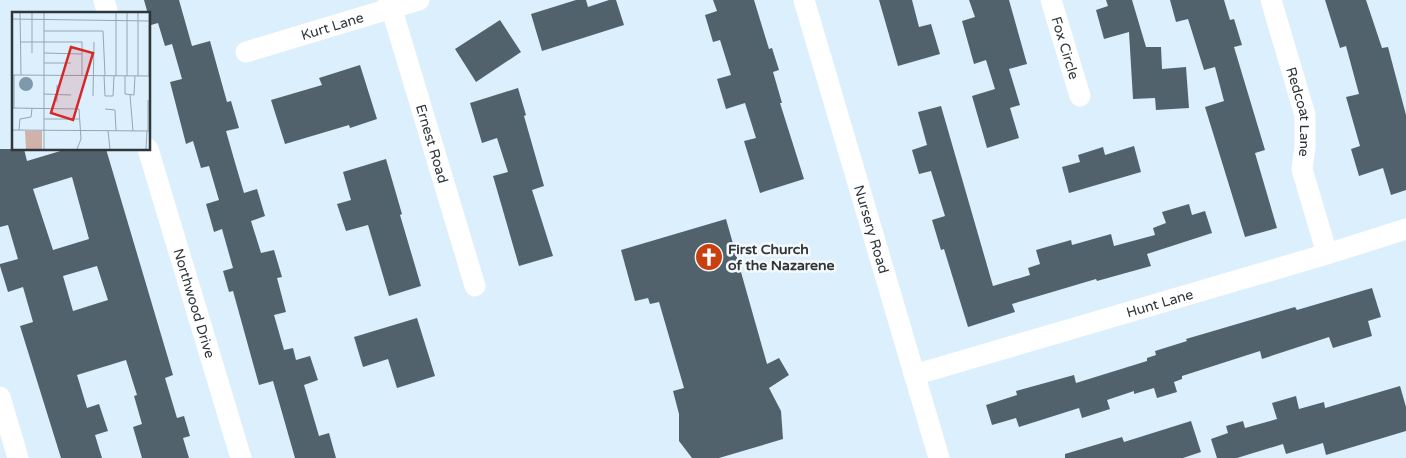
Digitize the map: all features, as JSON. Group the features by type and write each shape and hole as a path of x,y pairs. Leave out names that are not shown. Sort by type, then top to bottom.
{"street":[{"name":"Kurt Lane","path":"246,52 390,4 418,0"},
{"name":"Nursery Road","path":"804,0 939,458"},
{"name":"Fox Circle","path":"1051,0 1080,96"},
{"name":"Redcoat Lane","path":"1272,0 1305,115 1306,147 1302,169 1327,254"},
{"name":"Ernest Road","path":"390,4 475,286"},
{"name":"Northwood Drive","path":"148,150 240,458"},
{"name":"Hunt Lane","path":"914,375 1406,229"},
{"path":"0,397 18,458"}],"building":[{"path":"144,0 179,0 192,46 210,41 227,102 231,101 239,128 226,131 244,193 257,189 265,216 251,221 261,253 274,250 282,277 277,278 286,312 274,315 284,350 293,348 296,360 310,356 318,380 304,385 319,436 329,433 336,458 295,458 273,381 259,385 233,291 229,292 223,271 233,268 222,229 214,232 206,204 219,200 209,166 201,168 193,141 186,144 170,82 182,79 172,44 165,46 158,23 151,25 150,12 147,12"},
{"path":"576,0 586,0 588,7 609,0 616,0 624,25 542,51 531,14"},
{"path":"713,0 754,0 769,49 772,48 779,70 773,72 782,103 780,103 804,179 760,193 744,141 756,138 745,103 726,109 717,79 731,75 720,40 713,42 705,15 717,11"},
{"path":"879,0 912,0 919,27 931,24 940,54 898,66"},
{"path":"969,0 1009,0 1027,64 1009,69 1020,105 1010,108 1019,138 987,148 972,96 995,89 986,60 974,64 962,21 975,17"},
{"path":"1106,0 1132,0 1146,47 1161,47 1162,69 1186,67 1189,108 1156,110 1155,98 1133,99 1129,32 1104,39 1096,10 1108,6"},
{"path":"1170,0 1224,0 1230,20 1234,19 1242,45 1234,47 1265,150 1255,153 1277,228 1245,237 1205,107 1224,101 1215,67 1204,70 1188,19 1176,22"},
{"path":"1325,0 1366,0 1382,48 1388,47 1406,115 1406,190 1391,195 1383,168 1359,176 1351,149 1360,146 1346,97 1359,94 1346,46 1340,48"},
{"path":"500,20 521,52 476,82 455,49"},
{"path":"360,65 377,119 350,128 349,125 285,144 271,100 322,85 319,78"},
{"path":"518,88 544,186 532,190 553,256 519,266 493,176 508,172 497,138 482,143 470,103"},
{"path":"941,106 993,286 1030,275 1028,268 1040,264 1036,250 1071,240 1072,245 1111,234 1114,246 1155,235 1153,228 1166,223 1162,212 1189,204 1192,215 1205,211 1212,233 1147,254 1151,266 1097,281 1096,279 1012,304 1015,312 968,327 944,249 941,250 932,220 945,216 931,171 919,174 912,150 927,145 918,112"},
{"path":"1134,146 1141,172 1069,193 1062,167 1080,162 1078,155 1103,147 1105,155"},
{"path":"0,149 24,150 27,161 64,150 106,150 173,375 165,378 177,418 184,416 190,436 183,438 189,458 142,458 133,427 142,424 134,396 137,395 126,360 77,375 87,408 99,404 108,431 95,435 102,458 61,458 20,326 33,322 23,287 8,292 0,266 0,264 18,259 8,225 0,227","holes":["72,177 89,239 53,250 33,189","97,266 108,300 73,311 63,276"]},
{"path":"386,159 421,286 389,296 368,225 346,231 337,204 351,200 343,172"},
{"path":"726,219 767,364 779,358 789,375 769,388 781,411 783,439 719,458 692,458 679,441 679,414 673,391 684,388 659,302 650,304 648,298 635,301 621,250"},
{"path":"1372,288 1381,317 1368,321 1372,336 1333,348 1329,337 1262,359 1260,351 1182,376 1182,379 1174,382 1177,392 1157,398 1154,388 1134,394 1134,391 1107,400 1110,409 1082,418 1079,408 1019,427 1016,418 992,425 986,405 1017,395 1016,391 1074,375 1076,383 1147,361 1147,358 1156,355 1155,351 1187,341 1186,339 1295,307 1297,310"},
{"path":"417,318 435,376 397,388 388,359 363,367 354,337"},
{"path":"1400,386 1406,407 1406,431 1326,455 1323,443 1286,454 1283,444 1237,458 1217,458 1211,439 1228,433 1226,426 1243,421 1245,428 1277,419 1272,403 1296,396 1299,409 1324,402 1325,408"},
{"path":"1191,421 1201,452 1183,458 1065,458 1065,454 1122,437 1124,442"}],"place":[{"name":"First Church of the Nazarene","path":"709,257"}]}
